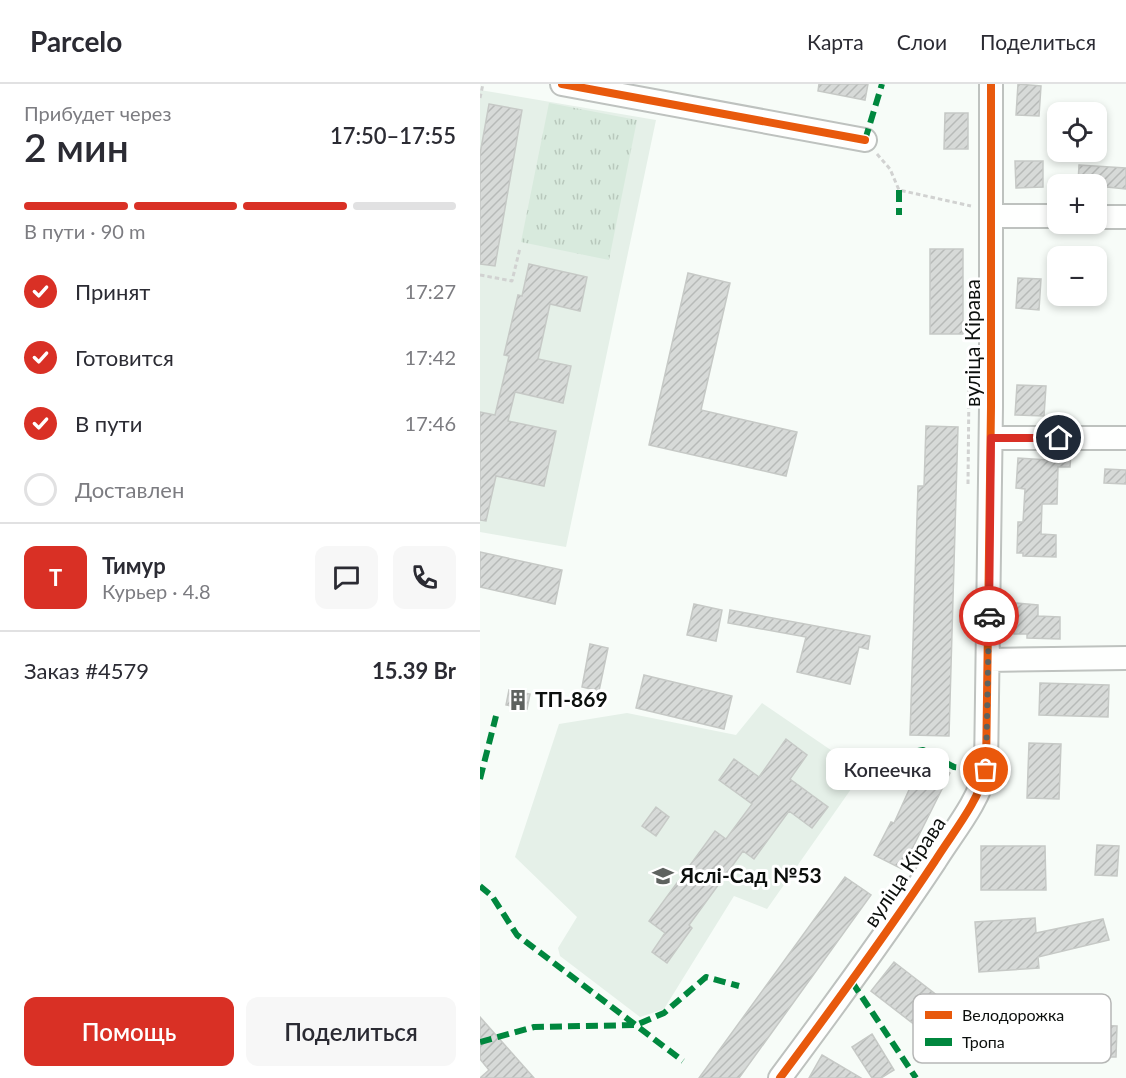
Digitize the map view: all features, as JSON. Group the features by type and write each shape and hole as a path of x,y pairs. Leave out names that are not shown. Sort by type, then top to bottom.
{"street":[{"path":"562,84 866,140"},
{"name":"вуліца Кірава","path":"780,1078 913,894 982,786 986,770 991,438 991,84"},
{"path":"991,216 1047,216"},
{"path":"1107,217 1126,217"},
{"path":"991,438 1126,438"},
{"path":"988,660 1126,658"}],"path":[{"path":"480,98 483,84"},
{"path":"866,140 890,169 899,190 978,207 991,216"},
{"path":"480,275 512,281 520,248"},
{"path":"968,488 970,383"}],"shaded area":[{"path":"480,90 656,120 566,547 480,532"},
{"name":"Яслі-Сад №53","path":"762,703 863,772 767,909 734,896 664,1009 640,1017 560,956 558,948 577,917 515,857 559,724 627,713 736,735"}],"green space":[{"path":"549,103 637,120 609,260 521,242"}],"building":[{"path":"819,84 868,84 865,100 818,91"},
{"path":"1018,84 1041,86 1039,116 1016,115"},
{"path":"489,104 522,110 495,266 480,264 480,154"},
{"path":"945,113 968,113 968,149 944,149"},
{"path":"1015,161 1043,161 1043,187 1016,188"},
{"path":"1079,165 1126,168 1126,189 1107,187 1107,174 1079,174"},
{"path":"930,249 963,249 963,334 930,334"},
{"path":"529,264 587,277 580,311 550,304 538,359 571,366 563,403 515,392 508,421 556,431 544,486 496,476 486,521 480,520 480,412 495,415 509,356 504,355 518,295 522,296"},
{"path":"688,273 730,283 701,410 797,432 786,476 649,445"},
{"path":"1018,278 1041,279 1039,310 1016,308"},
{"path":"1017,385 1046,386 1044,416 1015,415"},
{"path":"926,426 958,427 949,736 910,735 918,486 924,486"},
{"path":"1049,452 1071,453 1070,467 1058,467 1057,504 1042,504 1041,534 1056,535 1056,557 1023,556 1023,553 1017,553 1018,522 1023,522 1025,489 1016,488 1018,458 1049,460"},
{"path":"1105,469 1126,470 1126,484 1104,483"},
{"path":"480,552 562,570 555,604 480,587"},
{"path":"1016,603 1038,605 1038,616 1060,617 1060,639 1027,638 1027,634 1014,634"},
{"path":"694,604 722,610 716,641 687,635"},
{"path":"730,610 870,636 868,649 859,647 850,684 797,672 806,637 728,623"},
{"path":"590,644 608,648 599,691 582,687"},
{"path":"644,675 732,696 724,729 636,708"},
{"path":"1040,683 1109,685 1108,717 1039,715"},
{"name":"ТП-869","path":"509,690 530,694 527,709 506,705"},
{"path":"786,739 807,755 790,779 828,807 812,828 789,811 754,859 743,851 689,925 692,928 667,963 652,952 665,933 649,921 715,831 726,839 752,804 719,780 734,759 759,777"},
{"path":"1029,743 1061,744 1059,799 1027,798"},
{"path":"923,759 950,773 902,869 874,855 891,822 894,823"},
{"path":"656,807 669,817 656,836 642,826"},
{"path":"1097,845 1119,846 1117,876 1095,875"},
{"path":"981,846 1045,846 1046,890 981,890"},
{"path":"845,877 871,895 739,1078 699,1078"},
{"path":"1035,918 1036,933 1103,919 1109,940 1038,957 1039,968 979,972 975,922"},
{"path":"894,962 935,994 913,994 913,1024 871,991"},
{"path":"480,1017 534,1078 480,1078 489,1070 480,1059"},
{"path":"1111,1026 1117,1026 1116,1057 1111,1057"},
{"path":"872,1034 894,1070 881,1078 872,1078 852,1047"},
{"path":"822,1055 861,1078 809,1078"}],"marked path":[{"path":"865,140 882,84"},
{"path":"899,190 899,215"},
{"path":"480,779 496,716"},
{"path":"895,755 923,750 954,767 968,768"},
{"path":"480,886 492,896 517,935 683,1061"},
{"path":"480,1042 534,1027 636,1025 664,1013 706,977 739,986"},
{"path":"852,982 916,1078"}],"cycle path":[{"path":"562,84 865,140"},
{"path":"780,1078 859,971 935,861 971,806 986,770 991,407 991,84"}],"way so far":[{"path":"986,770 989,616"}],"place":[{"name":"ТП-869","path":"518,700"},
{"name":"Копеечка","path":"986,770"},
{"name":"Яслі-Сад №53","path":"663,876"}],"route":[{"path":"989,616 991,438 1059,438"}]}
